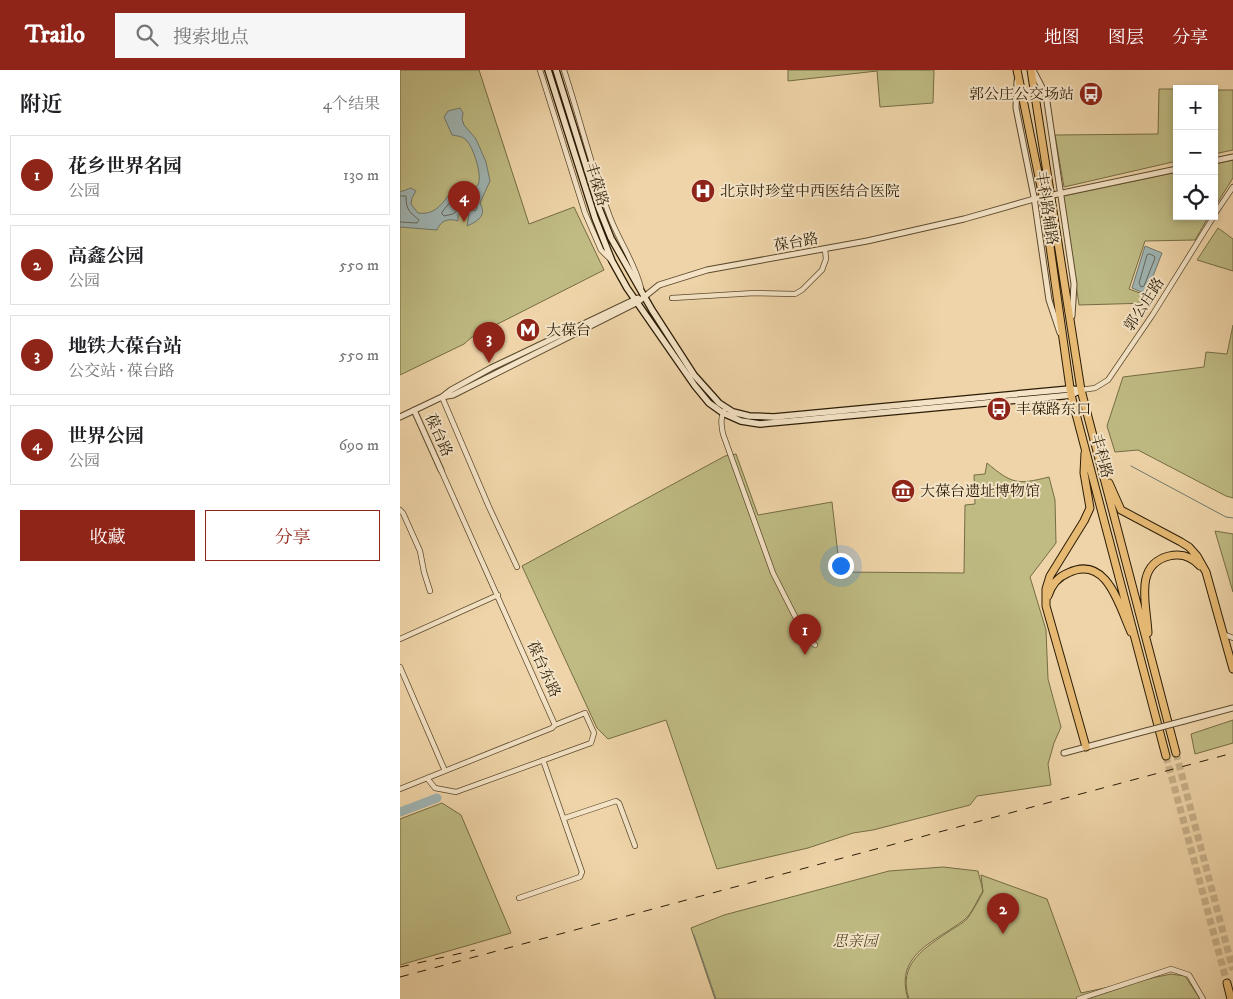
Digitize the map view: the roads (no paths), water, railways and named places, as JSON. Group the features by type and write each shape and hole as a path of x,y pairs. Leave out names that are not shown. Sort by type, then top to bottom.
{"main road":[{"name":"丰葆路","path":"548,70 592,210 612,261 636,300 695,386 709,403 724,410"},
{"name":"丰葆路","path":"556,70 604,221 616,248 643,296 694,374 724,410"},
{"name":"丰科路","path":"1032,70 1081,390 1176,753"},
{"name":"丰科路","path":"1017,72 1043,197 1071,392 1166,756"},
{"path":"724,410 741,421 760,424 1081,390"},
{"path":"1085,445 1084,473 1090,508 1084,522 1050,576 1046,589 1046,606 1086,747"},
{"path":"1101,465 1122,510 1189,547 1197,556 1206,572 1233,668"},
{"path":"1150,650 1143,589 1148,569 1156,562 1178,555 1186,556 1196,562 1206,572"},
{"path":"1046,606 1049,592 1054,583 1063,575 1083,568 1101,574 1110,586 1140,651"},
{"path":"1227,984 1231,999"}],"street":[{"path":"540,70 585,213 600,250 612,261"},
{"path":"564,70 606,206 618,237 637,272 643,296"},
{"name":"丰科路辅路","path":"1032,70 1046,95 1074,284 1071,324"},
{"name":"丰科路辅路","path":"1017,72 1016,108 1034,199 1049,300 1064,346"},
{"path":"1218,160 1233,157"},
{"name":"葆台路","path":"400,417 442,397 451,390 492,368 636,300 660,285 707,270 867,242 964,220 1034,199 1173,170"},
{"name":"郭公庄路","path":"1218,210 1233,187"},
{"name":"郭公庄路","path":"1081,390 1095,388 1108,380 1153,314 1212,220"},
{"path":"672,298 755,293 795,294 802,290 822,270 826,259 825,249"},
{"path":"442,397 517,567"},
{"name":"葆台路","path":"414,410 441,470"},
{"path":"724,410 721,423 723,434 774,573 806,638 815,645"},
{"name":"葆台东路","path":"441,470 555,725"},
{"path":"400,510 420,551 430,590"},
{"path":"400,639 498,595"},
{"path":"1223,634 1233,638"},
{"path":"400,667 445,771"},
{"path":"1064,753 1233,708"},
{"path":"400,789 585,713 594,733 591,743 456,792 435,788 427,778"},
{"path":"520,898 580,877 582,872 543,760"},
{"path":"564,818 616,801 620,802 634,846"},
{"path":"1079,999 1171,969 1189,975 1203,999"}],"water":[{"path":"460,108 463,113 464,125 476,139 486,162 490,181 480,203 482,215 478,220 467,226 469,214 463,211 458,215 458,221 446,221 437,230 400,227 400,192 411,188 416,191 411,204 418,213 428,213 443,203 449,195 468,195 478,185 479,172 469,143 459,136 452,135 444,117 448,111"},
{"path":"1145,246 1162,253 1146,294 1132,288"}],"waterway":[{"path":"1131,466 1226,517 1233,518"},
{"path":"400,812 437,798"},
{"path":"694,935 716,999"}],"tunnel":[{"path":"1176,753 1233,970"},
{"path":"1166,756 1227,983"}],"railway":[{"path":"400,977 1233,753"},
{"path":"400,967 475,950"}],"place":[{"name":"郭公庄公交场站","path":"1091,94"},
{"name":"北京时珍堂中西医结合医院","path":"703,191"},
{"name":"世界公园","path":"464,222"},
{"name":"大葆台","path":"528,330"},
{"name":"地铁大葆台站","path":"489,363"},
{"name":"丰葆路东口","path":"999,409"},
{"name":"大葆台遗址博物馆","path":"903,491"},
{"name":"花乡世界名园","path":"805,655"},
{"name":"高鑫公园","path":"1003,934"}],"park label":[{"name":"思亲园","path":"855,941"}]}
